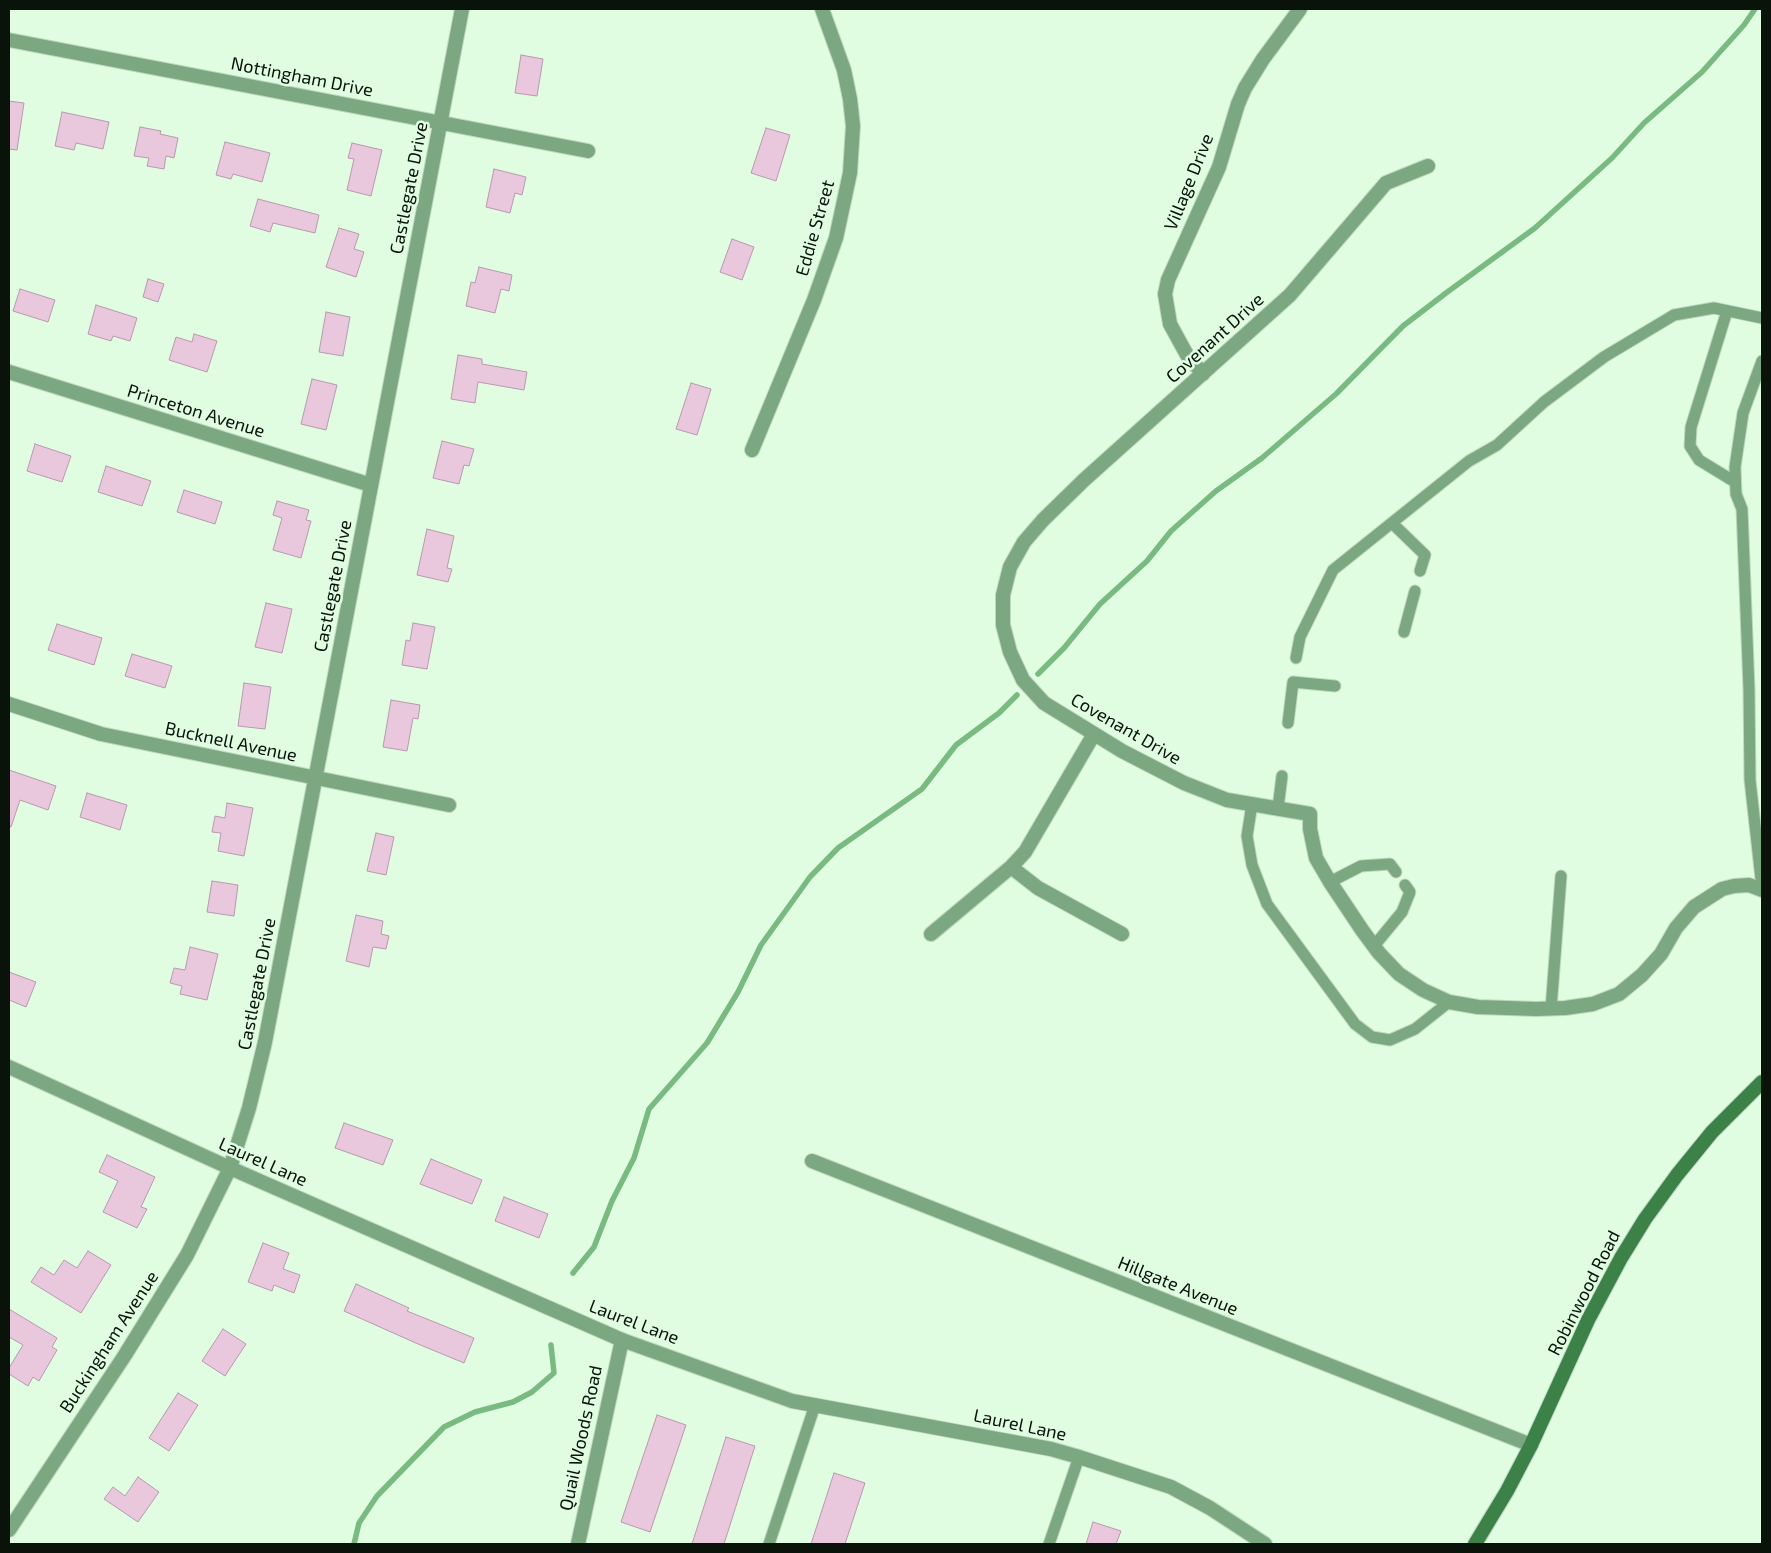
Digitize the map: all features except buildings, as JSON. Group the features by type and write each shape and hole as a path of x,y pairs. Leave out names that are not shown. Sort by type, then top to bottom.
{"main road":[{"name":"Robinwood Road","path":"1475,1544 1507,1491 1531,1445 1588,1320 1621,1258 1645,1219 1712,1132 1762,1082"}],"street":[{"name":"Castlegate Drive","path":"230,1168 249,1108 265,1042 462,9"},
{"name":"Eddie Street","path":"752,450 836,238 850,173 854,126 850,99 844,70 822,9"},
{"name":"Village Drive","path":"1203,374 1187,355 1170,324 1165,294 1168,280 1219,167 1238,104 1245,88 1263,59 1300,9"},
{"name":"Nottingham Drive","path":"9,40 588,151"},
{"name":"Covenant Drive","path":"1428,166 1386,183 1290,295 1084,480 1043,520 1024,542 1010,567 1003,595 1003,625 1010,652 1023,680 1044,703 1122,751 1184,783 1228,800 1310,814 1310,829 1316,858 1330,882 1374,946 1399,974 1423,990 1449,1002 1478,1007 1551,1009 1593,1004 1619,994 1642,975 1661,954 1676,928 1694,907 1722,889 1749,885 1762,889"},
{"name":"Princeton Avenue","path":"9,372 371,485"},
{"name":"Bucknell Avenue","path":"9,704 100,734 449,805"},
{"path":"931,934 1025,852 1094,734"},
{"path":"1010,866 1038,888 1122,934"},
{"name":"Laurel Lane","path":"9,1067 230,1168 622,1340 792,1401 1051,1448 1171,1487 1210,1508 1265,1544"},
{"name":"Hillgate Avenue","path":"812,1161 1531,1445"},
{"name":"Buckingham Avenue","path":"9,1530 126,1355 187,1255 230,1168"},
{"name":"Quail Woods Road","path":"578,1544 622,1340"}],"lane":[{"path":"1296,658 1300,637 1333,570 1469,461 1497,446 1544,402 1604,357 1674,315 1714,308 1762,318"},
{"path":"1727,311 1691,427 1690,446 1699,460 1735,482"},
{"path":"1762,361 1743,413 1735,467 1736,494 1742,509 1749,688 1750,780 1762,889"},
{"path":"1392,524 1425,555 1420,571"},
{"path":"1404,632 1415,591"},
{"path":"1288,723 1293,682 1335,686"},
{"path":"1278,808 1282,776"},
{"path":"1252,804 1247,836 1252,865 1267,904 1355,1024 1372,1037 1390,1040 1415,1029 1449,1002"},
{"path":"1330,882 1361,866 1390,864 1396,872"},
{"path":"1551,1009 1561,876"},
{"path":"1374,946 1402,912 1410,892 1405,885"},
{"path":"769,1544 816,1405"},
{"path":"1049,1544 1078,1457"}],"waterway":[{"path":"1038,674 1064,648 1100,604 1147,561 1171,531 1216,491 1262,458 1336,394 1403,326 1535,228 1612,158 1644,123 1702,72 1744,25 1755,9"},
{"path":"573,1273 594,1247 612,1201 634,1158 649,1109 707,1043 738,992 761,945 810,877 838,848 922,789 956,745 999,713 1017,695"},
{"path":"354,1544 359,1523 377,1496 444,1427 475,1412 513,1402 532,1392 554,1373 551,1345"}]}
